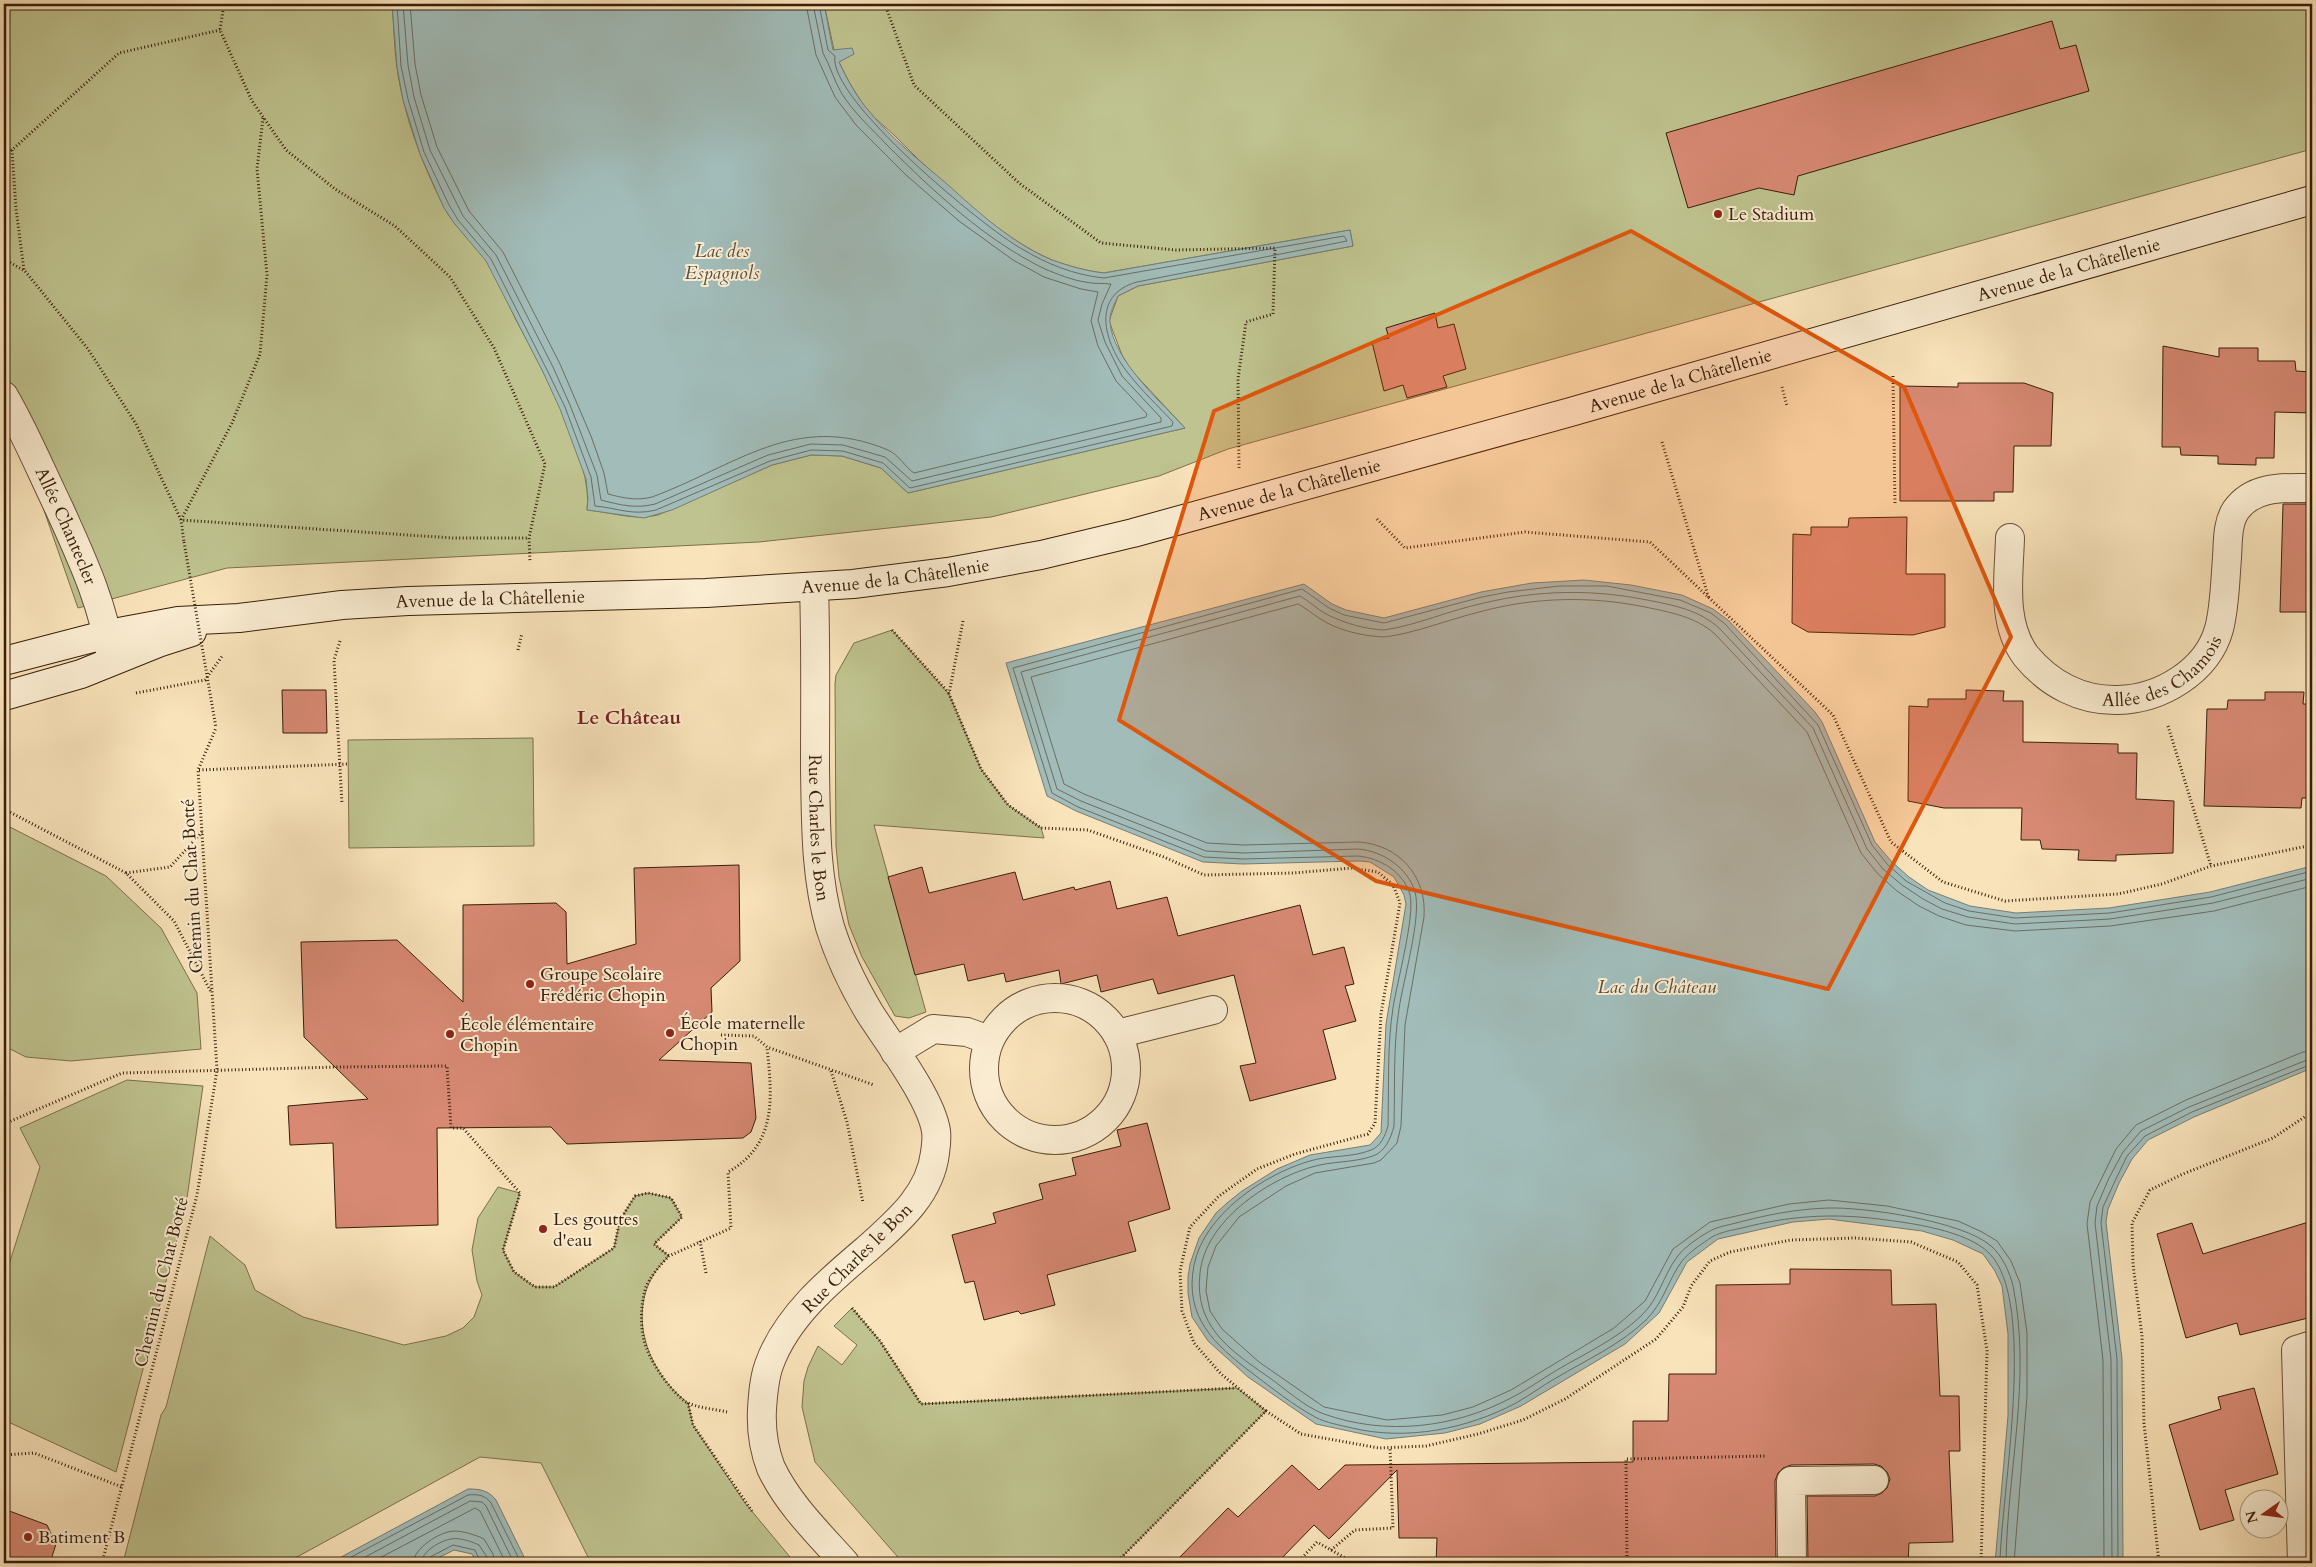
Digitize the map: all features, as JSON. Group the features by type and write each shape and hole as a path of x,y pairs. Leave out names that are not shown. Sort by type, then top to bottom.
{"street":[{"name":"Avenue de la Châtellenie","path":"4,661 108,634 178,621 239,618 342,605 408,600 706,593 814,587 884,581 979,567 1066,550 1595,405 2312,200"},
{"name":"Allée Chantecler","path":"4,396 38,463 94,588 108,634 112,662"},
{"name":"Allée des Chamois","path":"2010,538 2009,610 2024,652 2043,674 2069,691 2098,699 2129,700 2158,693 2181,680 2204,657 2213,644 2222,616 2230,528 2236,511 2242,503 2258,492 2284,488 2312,488"},
{"name":"Rue Charles le Bon","path":"814,587 816,839 821,890 831,928 844,963 868,1010 929,1110 936,1132 935,1155 929,1179 914,1204 898,1221 830,1281 791,1325 777,1346 768,1367 763,1392 762,1420 771,1467 787,1495 845,1563"},
{"name":"Avenue de la Châtellenie","path":"4,696 81,674 158,643 239,618"},
{"path":"1063,998 1085,1004 1103,1016 1118,1034 1125,1055 1126,1077 1120,1099 1108,1117 1090,1132 1069,1140 1047,1141 1025,1134 1006,1122 992,1105 985,1083 984,1061 990,1040 1002,1020 1019,1007 1040,999 1063,998"},
{"path":"1118,1034 1213,1010"},
{"path":"901,1062 934,1029 967,1032 990,1040"},
{"path":"2302,1563 2296,1350 2312,1345"},
{"path":"1792,1563 1791,1481 1874,1480"}],"path":[{"path":"224,4 220,30 252,101 286,150 336,189 395,226 450,277 494,348 545,464 530,538 453,538 182,520 232,423 260,354 267,274 257,169 263,117"},
{"path":"885,4 914,84 1019,183 1101,243 1176,250 1276,248 1273,314 1246,322 1238,379 1239,471 1248,469"},
{"path":"4,152 12,150 119,53 220,30"},
{"path":"12,150 16,209 24,271"},
{"name":"Chemin du Chat Botté","path":"4,259 24,271 88,349 136,424 182,520 184,542 216,728 198,770 217,1070 197,1195 102,1563"},
{"path":"1893,376 1895,505"},
{"path":"1662,442 1709,600"},
{"path":"1378,518 1405,548 1525,532 1650,542 1709,600 1833,715 1892,842 1943,882 2005,901 2118,894 2162,884 2211,866 2312,845"},
{"path":"187,594 196,592"},
{"path":"892,630 949,694"},
{"path":"342,634 334,660 342,804"},
{"path":"2158,693 2211,866"},
{"path":"198,770 348,764"},
{"path":"4,809 126,873 174,921 212,995"},
{"path":"126,873 170,867 203,831"},
{"path":"721,1035 754,1036 768,1047 872,1086 901,1062"},
{"path":"728,1412 688,1403 676,1394 662,1376 644,1341 642,1323 645,1289 662,1263 669,1256 731,1228 728,1172 742,1164 768,1127 771,1086 768,1047"},
{"path":"4,1124 122,1073 446,1066 451,1128 463,1128 520,1193 503,1250 514,1272 535,1287 554,1287 614,1248 620,1220 635,1196 648,1193 671,1198 682,1216 654,1244 669,1256"},
{"path":"831,1070 848,1122 864,1211"},
{"path":"2159,1563 2144,1423 2142,1336 2133,1264 2132,1223 2150,1190 2183,1174 2273,1138 2312,1112"},
{"path":"1116,1563 1266,1412 1301,1434 1379,1448 1426,1446 1478,1434 1523,1420 1565,1399 1656,1339 1683,1307 1691,1286 1710,1260 1730,1252 1791,1240 1855,1238 1911,1242 1958,1262 1977,1285 1987,1351 1981,1563"},
{"path":"700,1241 706,1273"},
{"path":"850,1306 880,1341 921,1404 1237,1388"},
{"path":"688,1403 693,1424 758,1518"},
{"path":"1332,1550 1355,1530 1393,1528 1390,1447"},
{"path":"4,1455 34,1453 122,1487"},
{"path":"1627,1563 1626,1459 1791,1456 1791,1481"},
{"path":"1297,1563 1317,1542 1354,1563"}],"highlighted area":[{"path":"1631,231 1904,387 2011,637 1828,989 1376,881 1119,720 1214,411"}],"green space":[{"path":"4,4 392,4 396,60 404,104 421,157 436,191 448,214 481,253 490,267 563,412 582,465 587,489 587,510 631,517 658,515 772,465 811,455 842,456 881,468 908,493 1185,428 1131,370 1122,355 1109,321 1118,296 1138,286 1353,246 1350,230 1104,273 1052,260 1012,238 970,206 874,118 852,87 839,62 853,54 834,50 824,4 2312,4 2312,149 1228,449 1159,476 991,517 759,542 227,568 78,608 39,496 4,421"},
{"path":"892,630 949,694 981,769 1008,805 1041,828 1044,838 874,825 926,1012 909,1018 895,1016 862,957 849,925 839,877 836,846 836,675 854,643"},
{"path":"533,738 534,846 349,848 348,740"},
{"path":"4,824 106,876 161,928 197,993 201,1049 71,1061 26,1057 4,1046"},
{"path":"127,1080 203,1086 186,1205 116,1472 4,1420 4,1280 40,1167 20,1128"},
{"path":"498,1187 520,1193 503,1250 514,1272 535,1287 554,1287 614,1248 620,1220 635,1196 648,1193 671,1198 682,1217 654,1244 669,1256 654,1273 646,1292 642,1312 649,1352 659,1371 672,1388 688,1403 693,1425 745,1503 795,1563 591,1563 541,1463 480,1457 286,1563 123,1563 210,1236 245,1265 255,1290 303,1317 404,1345 446,1336 463,1328 474,1317 482,1295 477,1281 472,1250 478,1218"},
{"path":"852,1308 880,1341 921,1404 1237,1388 1266,1411 1116,1563 903,1563 815,1462 802,1407 804,1381 818,1346 842,1365 857,1345 834,1326"}],"water":[{"name":"Lac des Espagnols","path":"392,4 824,4 833,50 852,48 854,54 839,62 856,93 878,121 906,149 996,226 1024,245 1052,260 1104,273 1350,230 1353,246 1138,286 1118,296 1111,312 1110,322 1119,351 1151,393 1185,428 908,493 881,468 842,456 811,455 772,465 672,510 644,518 587,510 586,479 560,409 543,372 486,261 444,208 420,154 403,100 397,67"},
{"name":"Lac du Château","path":"1584,580 1631,585 1682,595 1713,609 1728,620 1815,712 1822,722 1875,842 1891,861 1928,890 1970,906 2016,913 2109,908 2210,892 2312,866 2312,1068 2194,1117 2148,1140 2132,1159 2108,1209 2106,1222 2122,1359 2123,1563 1995,1563 2008,1416 2008,1334 2002,1286 1995,1271 1983,1254 1953,1240 1922,1231 1829,1219 1793,1222 1718,1239 1687,1262 1659,1313 1625,1344 1521,1406 1480,1424 1445,1433 1386,1439 1316,1424 1248,1377 1208,1341 1192,1317 1188,1293 1190,1264 1199,1238 1216,1213 1242,1191 1277,1169 1310,1155 1370,1145 1381,1133 1386,1024 1406,904 1404,895 1394,877 1370,862 1243,864 1203,862 1076,811 1047,796 1006,663 1304,584 1332,604 1346,610 1384,618 1481,592 1532,583"},
{"path":"468,1489 484,1491 496,1500 527,1563 477,1563 472,1554 454,1550 428,1563 330,1563"}],"building":[{"path":"2052,21 2060,49 2076,45 2089,91 1798,176 1794,195 1759,188 1688,208 1666,133"},
{"path":"1435,313 1438,328 1454,324 1466,369 1443,376 1447,387 1407,398 1403,385 1384,391 1372,342 1389,338 1386,328"},
{"path":"2163,346 2219,357 2219,348 2258,348 2258,361 2295,361 2296,371 2312,372 2312,413 2275,412 2274,458 2256,458 2256,465 2218,464 2218,456 2181,455 2180,447 2162,447"},
{"path":"1958,383 2024,383 2053,393 2051,446 2014,446 2013,492 1994,492 1994,501 1900,501 1900,386 1958,387"},
{"path":"2283,504 2312,504 2312,612 2280,612"},
{"path":"1907,517 1906,574 1945,574 1945,627 1913,635 1808,632 1792,623 1793,534 1811,535 1811,527 1848,527 1849,518"},
{"path":"282,690 326,690 327,733 283,733"},
{"path":"1966,690 2004,691 2003,701 2023,701 2023,742 2118,744 2118,753 2137,753 2136,799 2174,801 2173,853 2116,855 2116,861 2078,860 2079,850 2042,849 2040,840 2021,840 2022,808 1944,808 1908,801 1909,706 1928,707 1928,699 1966,699"},
{"path":"2265,692 2304,692 2303,704 2312,704 2312,798 2302,798 2301,808 2204,806 2207,709 2227,709 2228,700 2265,700"},
{"path":"739,865 740,961 711,988 712,1012 659,1060 751,1063 756,1118 751,1132 743,1138 567,1144 551,1127 437,1128 438,1225 336,1228 333,1143 290,1145 288,1106 368,1099 304,1037 301,942 397,940 463,1002 463,905 556,903 566,912 567,964 636,944 634,868"},
{"path":"922,867 929,893 1015,872 1023,900 1074,887 1075,890 1110,881 1117,909 1167,897 1178,936 1300,905 1313,955 1344,947 1354,984 1345,986 1356,1021 1323,1030 1336,1079 1250,1101 1240,1066 1256,1063 1234,975 1158,994 1153,979 1101,992 1097,975 1061,984 1059,970 1006,982 1004,973 968,981 964,964 915,975 888,877"},
{"path":"1147,1123 1170,1209 1128,1222 1136,1251 1047,1275 1055,1305 1021,1314 1018,1311 984,1320 974,1281 965,1283 952,1235 996,1223 993,1213 1043,1199 1039,1184 1076,1175 1072,1158 1121,1146 1117,1130"},
{"path":"2312,1221 2312,1317 2240,1335 2237,1323 2186,1338 2157,1234 2192,1223 2203,1254"},
{"path":"1790,1269 1891,1270 1892,1305 1936,1304 1940,1396 1959,1396 1960,1451 1949,1451 1953,1542 1909,1543 1908,1563 1808,1563 1807,1496 1875,1496 1887,1488 1890,1479 1887,1472 1881,1466 1874,1464 1791,1465 1783,1468 1778,1473 1775,1481 1776,1563 1436,1563 1437,1538 1399,1538 1397,1470 1329,1539 1314,1525 1277,1563 1174,1563 1228,1508 1238,1517 1292,1465 1319,1490 1345,1465 1633,1462 1633,1421 1668,1421 1669,1374 1716,1374 1716,1285 1790,1284"},
{"path":"2254,1388 2278,1474 2225,1490 2234,1520 2200,1530 2169,1425 2221,1409 2218,1397"},
{"name":"Batiment B","path":"4,1509 47,1525 56,1544 50,1563 4,1563"}],"place":[{"name":"Le Stadium","path":"1718,214"},
{"name":"Groupe Scolaire Frédéric Chopin","path":"530,984"},
{"name":"École maternelle Chopin","path":"670,1033"},
{"name":"École élémentaire Chopin","path":"450,1034"},
{"name":"Les gouttes d'eau","path":"543,1229"},
{"name":"Batiment B","path":"28,1537"}],"district":[{"name":"Le Château","path":"629,717"}]}
